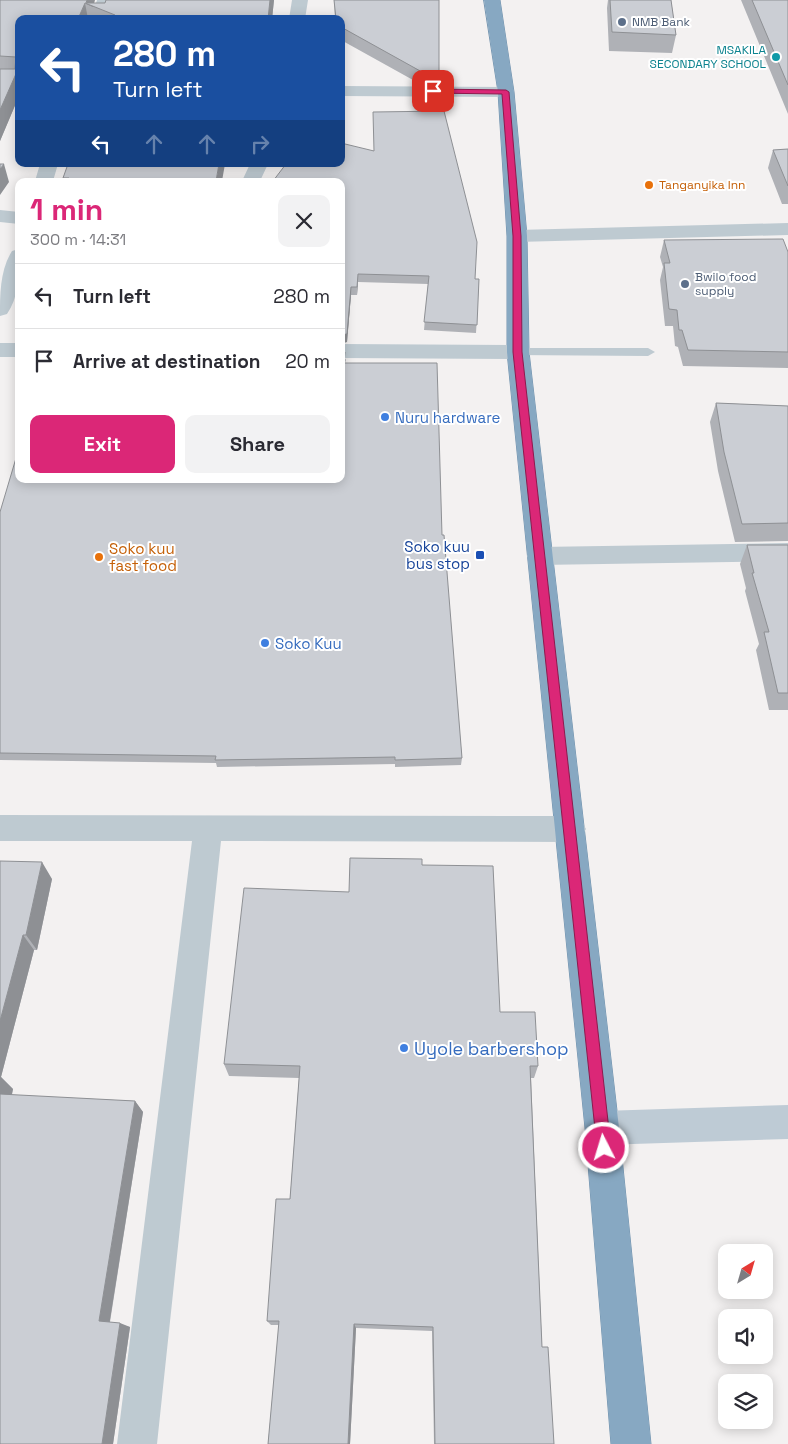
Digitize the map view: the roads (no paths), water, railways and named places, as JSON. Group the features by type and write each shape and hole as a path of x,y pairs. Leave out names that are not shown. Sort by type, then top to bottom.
{"highway":[{"path":"492,0 506,92 517,236 518,352 602,1128 631,1444"}],"street":[{"path":"99,15 105,0"},
{"path":"298,15 300,0"},
{"path":"345,91 506,92"},
{"path":"0,216 15,218"},
{"path":"517,236 788,229"},
{"path":"0,310 15,267"},
{"path":"0,350 15,350"},
{"path":"345,351 518,352"},
{"path":"539,556 788,552"},
{"path":"0,828 208,830 571,829"},
{"path":"137,1444 208,830"},
{"path":"602,1128 788,1122"}],"lane":[{"path":"518,352 648,352"}],"place":[{"name":"NMB Bank","path":"622,22"},
{"name":"MSAKILA SECONDARY SCHOOL","path":"776,57"},
{"name":"Tanganyika Inn","path":"649,185"},
{"name":"Bwilo food supply","path":"685,284"},
{"name":"Nuru hardware","path":"385,417"},
{"name":"Soko kuu bus stop","path":"480,555"},
{"name":"Soko kuu fast food","path":"99,557"},
{"name":"Soko Kuu","path":"265,643"},
{"name":"Uyole barbershop","path":"404,1048"}]}
